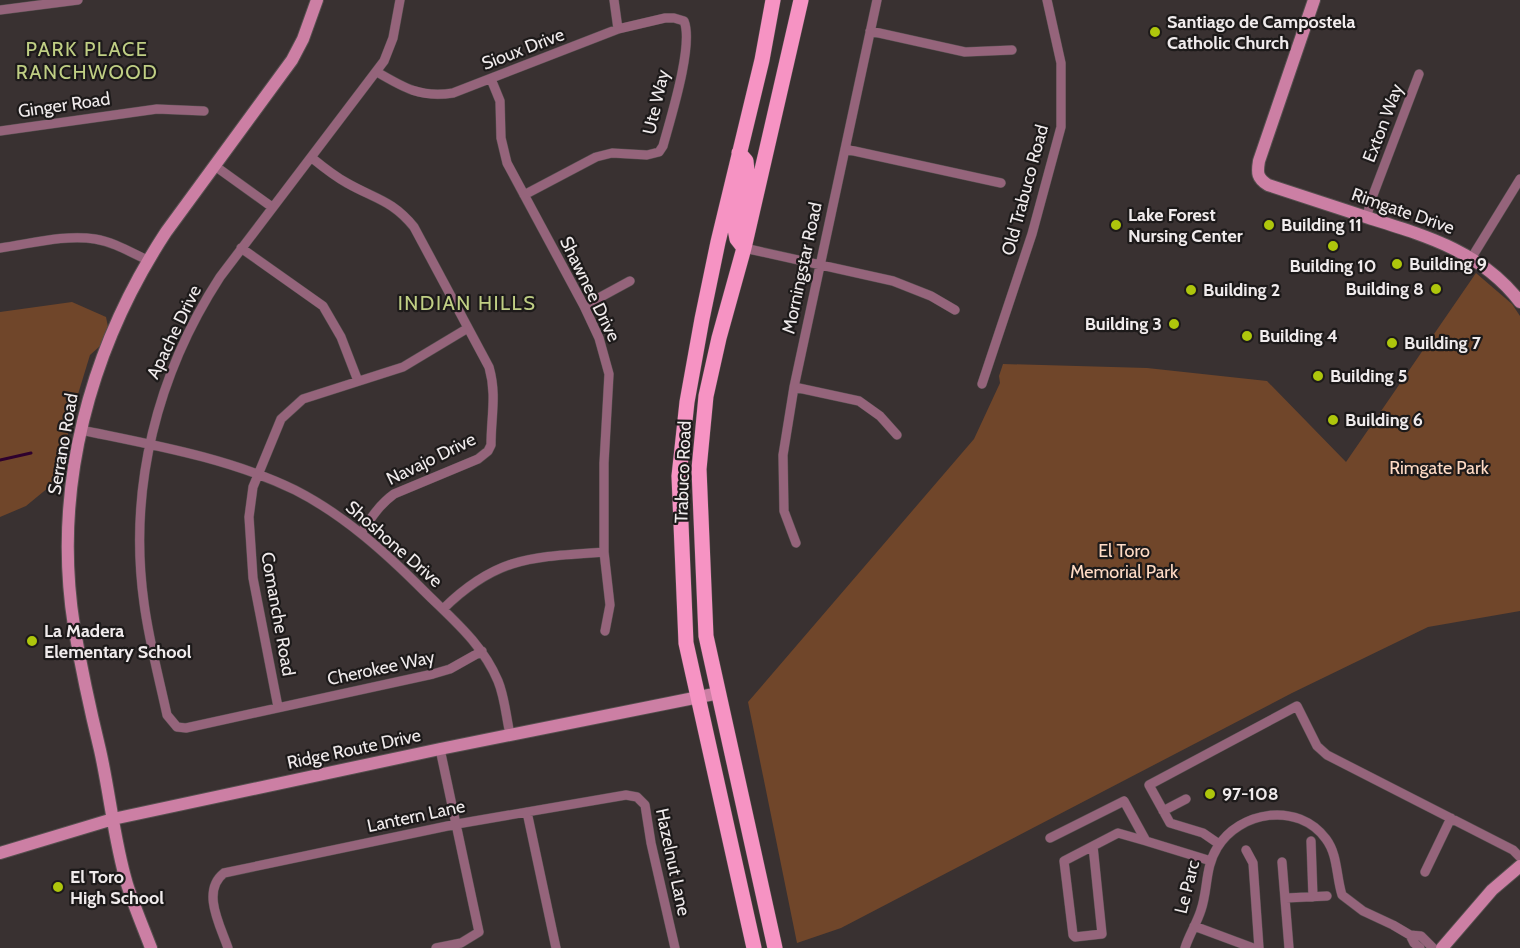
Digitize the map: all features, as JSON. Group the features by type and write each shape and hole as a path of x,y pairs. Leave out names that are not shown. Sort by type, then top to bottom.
{"main road":[{"name":"Trabuco Road","path":"754,948 686,643 679,476 692,371 718,242 762,60 773,0"},
{"name":"Trabuco Road","path":"775,948 706,636 699,469 706,396 719,338 744,248 801,0"},
{"path":"739,153 746,161 747,171 735,229 736,239 744,248"},
{"path":"725,816 738,827 749,869 762,884"}],"street":[{"path":"0,10 78,0"},
{"name":"Serrano Road","path":"151,948 127,883 74,625 70,591 68,527 70,498 81,430 90,391 103,352 147,260 292,60 303,39 317,0"},
{"name":"Apache Drive","path":"177,727 167,715 148,628 141,582 140,501 148,444 168,379 202,305 241,248 384,62 393,38 400,0"},
{"path":"614,0 618,29"},
{"name":"Morningstar Road","path":"796,543 784,511 783,455 819,264 876,0"},
{"name":"Old Trabuco Road","path":"982,384 1032,234 1061,127 1061,63 1047,0"},
{"name":"Rimgate Drive","path":"1314,0 1259,161 1257,175 1268,185 1431,238 1472,257 1498,276 1520,302"},
{"name":"Sioux Drive","path":"377,72 411,90 431,95 453,93 618,29 665,18 684,21"},
{"name":"Ute Way","path":"524,195 596,157 612,153 647,155 659,152 663,146 677,93 686,39 684,21"},
{"path":"870,32 966,52 1012,50"},
{"name":"Exton Way","path":"1367,217 1370,203 1419,74"},
{"name":"Shawnee Drive","path":"491,79 500,101 501,138 505,157 584,306 599,338 609,374 604,463 604,552 610,605 604,631"},
{"name":"Ginger Road","path":"0,130 157,109 204,111"},
{"path":"845,149 1001,183"},
{"name":"Navajo Drive","path":"312,158 347,183 390,204 406,217 414,227 489,367 493,380 495,395 488,451 478,459 393,494 374,513 362,533"},
{"path":"215,166 272,207"},
{"path":"1472,257 1520,179"},
{"path":"0,248 70,238 93,239 116,244 147,260"},
{"path":"241,248 323,306 341,338 358,381"},
{"path":"744,248 893,281 931,296 955,310"},
{"path":"584,306 630,281"},
{"name":"Comanche Road","path":"278,707 253,578 249,512 257,474 280,419 303,399 318,392 403,367 468,328"},
{"path":"794,387 859,400 880,416 897,435"},
{"name":"Shoshone Drive","path":"81,430 148,444 257,474 296,491 362,533 403,570 469,635 482,651 498,682 510,734"},
{"path":"442,609 460,592 484,575 512,563 545,556 604,552"},
{"name":"Cherokee Way","path":"177,727 186,728 434,674 450,669 482,651"},
{"name":"Ridge Route Drive","path":"0,853 113,819 510,734 718,693"},
{"path":"1219,844 1203,834 1170,823 1149,785 1297,706 1317,746 1328,754 1513,850 1520,857"},
{"path":"436,948 461,943 479,932 440,749"},
{"name":"Lantern Lane","path":"228,948 212,899 216,879 224,873 457,824 626,795"},
{"name":"Hazelnut Lane","path":"626,795 637,797 645,805 651,843 675,948"},
{"path":"1163,811 1186,799"},
{"path":"1050,838 1124,801 1146,841"},
{"path":"527,812 556,948"},
{"name":"Le Parc","path":"1185,948 1202,909 1211,861 1219,844 1238,827 1258,816 1281,815 1306,822 1318,830 1332,850 1342,895 1363,911 1410,935 1421,936 1432,948"},
{"path":"1425,872 1451,818"},
{"path":"1093,846 1102,934 1075,938 1064,861 1118,833 1211,861"},
{"path":"1311,842 1313,897"},
{"path":"1246,850 1253,863 1259,948"},
{"path":"1282,862 1289,948"},
{"path":"1442,948 1473,910 1520,866"},
{"path":"1286,898 1328,896"},
{"path":"1194,926 1253,948"},
{"name":"Le Parc","path":"1410,935 1420,948"}],"green space":[{"name":"El Toro Memorial Park","path":"1476,273 1512,304 1520,316 1520,611 1428,627 1292,693 841,928 797,943 748,702 974,439 1000,383 999,376 1003,364 1147,368 1267,381 1346,462"},
{"path":"72,302 106,317 110,337 90,355 71,417 60,478 26,506 0,517 0,312"}],"waterway":[{"path":"0,460 31,453"}],"place":[{"name":"Santiago de Campostela Catholic Church","path":"1155,32"},
{"name":"Lake Forest Nursing Center","path":"1116,225"},
{"name":"Building 11","path":"1269,225"},
{"name":"Building 10","path":"1333,246"},
{"name":"Building 9","path":"1397,264"},
{"name":"Building 8","path":"1436,289"},
{"name":"Building 2","path":"1191,290"},
{"name":"Building 3","path":"1174,324"},
{"name":"Building 4","path":"1247,336"},
{"name":"Building 7","path":"1392,343"},
{"name":"Building 5","path":"1318,376"},
{"name":"Building 6","path":"1333,420"},
{"name":"La Madera Elementary School","path":"32,641"},
{"name":"97-108","path":"1210,794"},
{"name":"El Toro High School","path":"58,887"}],"district":[{"name":"PARK PLACE RANCHWOOD","path":"87,60"},
{"name":"INDIAN HILLS","path":"467,303"}],"park label":[{"name":"Rimgate Park","path":"1439,468"}]}
